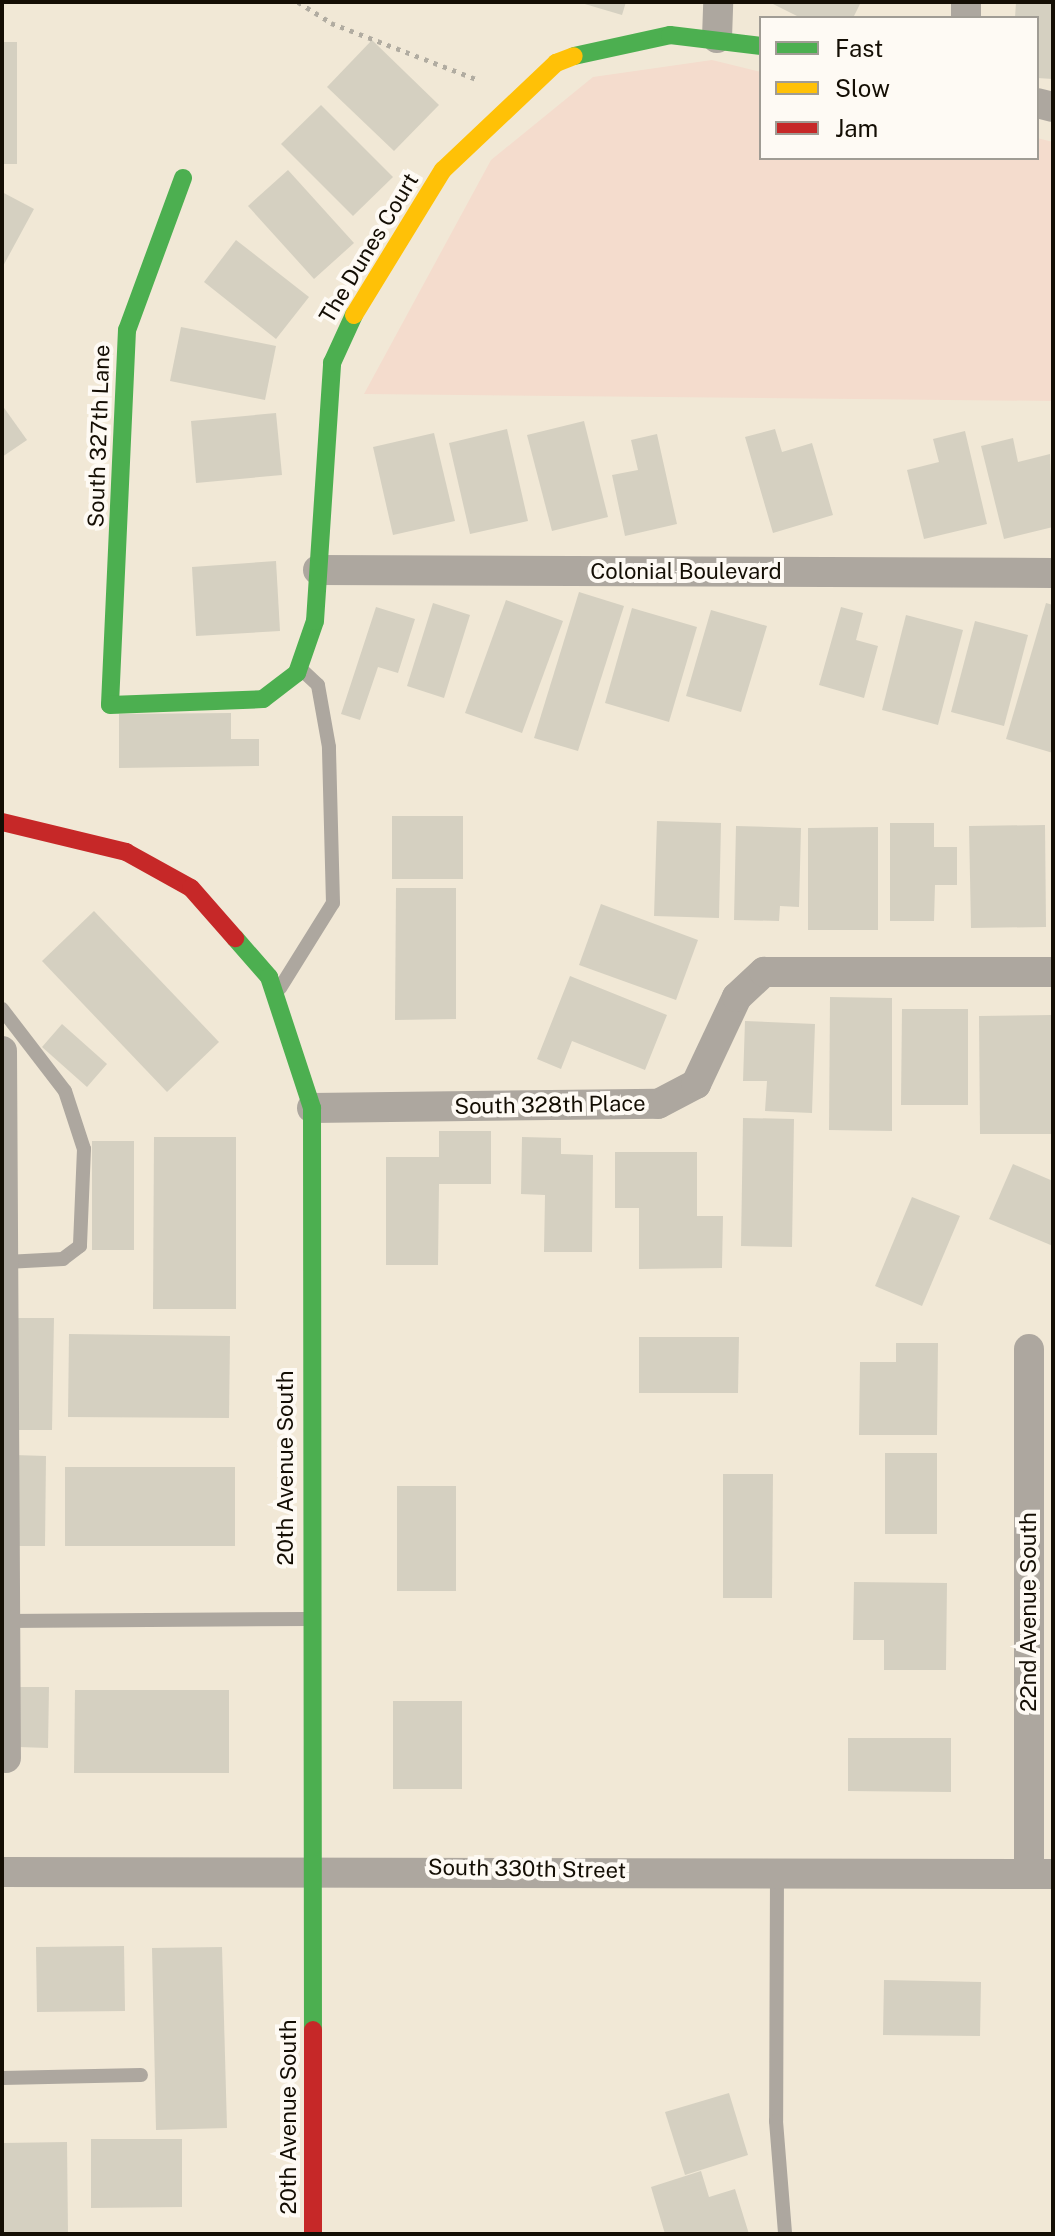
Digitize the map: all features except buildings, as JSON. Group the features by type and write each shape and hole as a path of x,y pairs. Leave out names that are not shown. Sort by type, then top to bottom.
{"street":[{"path":"717,38 718,2"},
{"name":"The Dunes Court","path":"110,705 263,699 282,691 300,667 313,633 326,395 344,330 443,170 518,93 556,63 604,45 717,38 759,46"},
{"name":"South 327th Lane","path":"110,705 118,651 127,330 183,178"},
{"name":"Colonial Boulevard","path":"318,570 1053,573"},
{"name":"20th Avenue South","path":"2,822 126,852 173,875 227,921 278,992 312,1108 309,1619 313,2234"},
{"name":"South 328th Place","path":"312,1108 658,1104 696,1084 737,997 764,972 1053,972"},
{"path":"2,1051 6,1262 6,1758"},
{"name":"22nd Avenue South","path":"1029,1349 1041,1874"},
{"name":"South 330th Street","path":"2,1872 313,1867 1041,1874"}],"lane":[{"path":"278,992 333,903 329,747 318,685 300,667"},
{"path":"2,1009 65,1091 84,1149 80,1246 63,1259 6,1262"},
{"path":"6,1621 309,1619"},
{"path":"777,1871 776,2121 785,2234"},
{"path":"2,2078 141,2075"}],"path":[{"path":"298,2 331,23 518,93"}],"shaded area":[{"path":"712,60 759,72 759,160 1039,160 1039,138 1053,142 1053,401 364,394 491,160 593,77"}],"traffic: fast":[{"path":"574,56 670,35 759,46"},
{"path":"183,178 127,330 110,705 263,699 297,673 315,621 332,363 354,315"},
{"path":"235,938 269,977 312,1108 313,2030"}],"traffic: slow":[{"path":"354,315 443,170 556,63 574,56"}],"traffic: jam":[{"path":"2,822 126,852 191,888 235,938"},
{"path":"313,2030 313,2234"}]}
